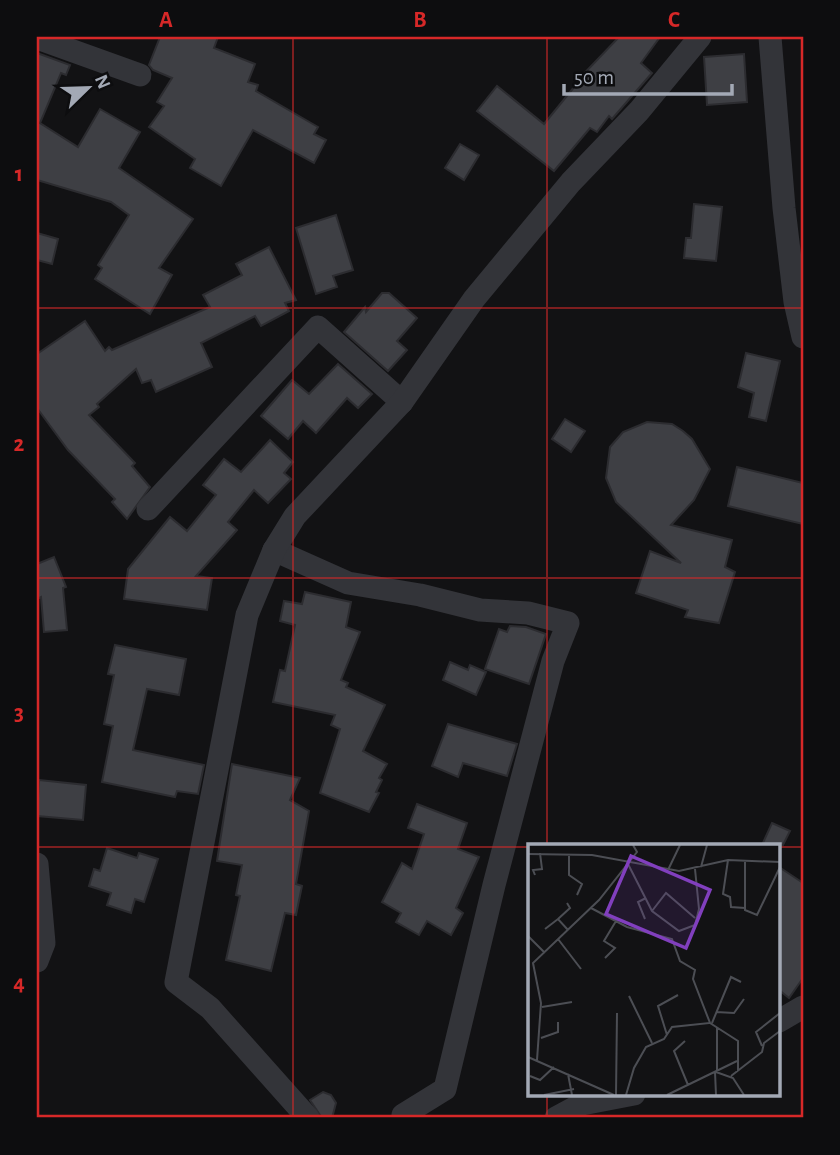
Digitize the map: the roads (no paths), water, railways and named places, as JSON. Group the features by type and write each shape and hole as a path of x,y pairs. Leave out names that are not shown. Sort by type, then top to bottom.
{"street":[{"path":"308,1118 210,1008 176,982 247,615 274,550 295,516 402,402 474,299 571,182 639,111 700,37"},
{"path":"770,37 784,208 795,302 803,337"},
{"path":"37,38 140,75"},
{"path":"148,509 318,327 402,402"},
{"path":"274,550 348,583 420,595 480,610 528,613 568,623 553,661 494,885 445,1089 408,1117"},
{"path":"37,864 44,943 37,961"},
{"path":"780,1020 803,1007"},
{"path":"556,1118 582,1104 624,1096"}]}
